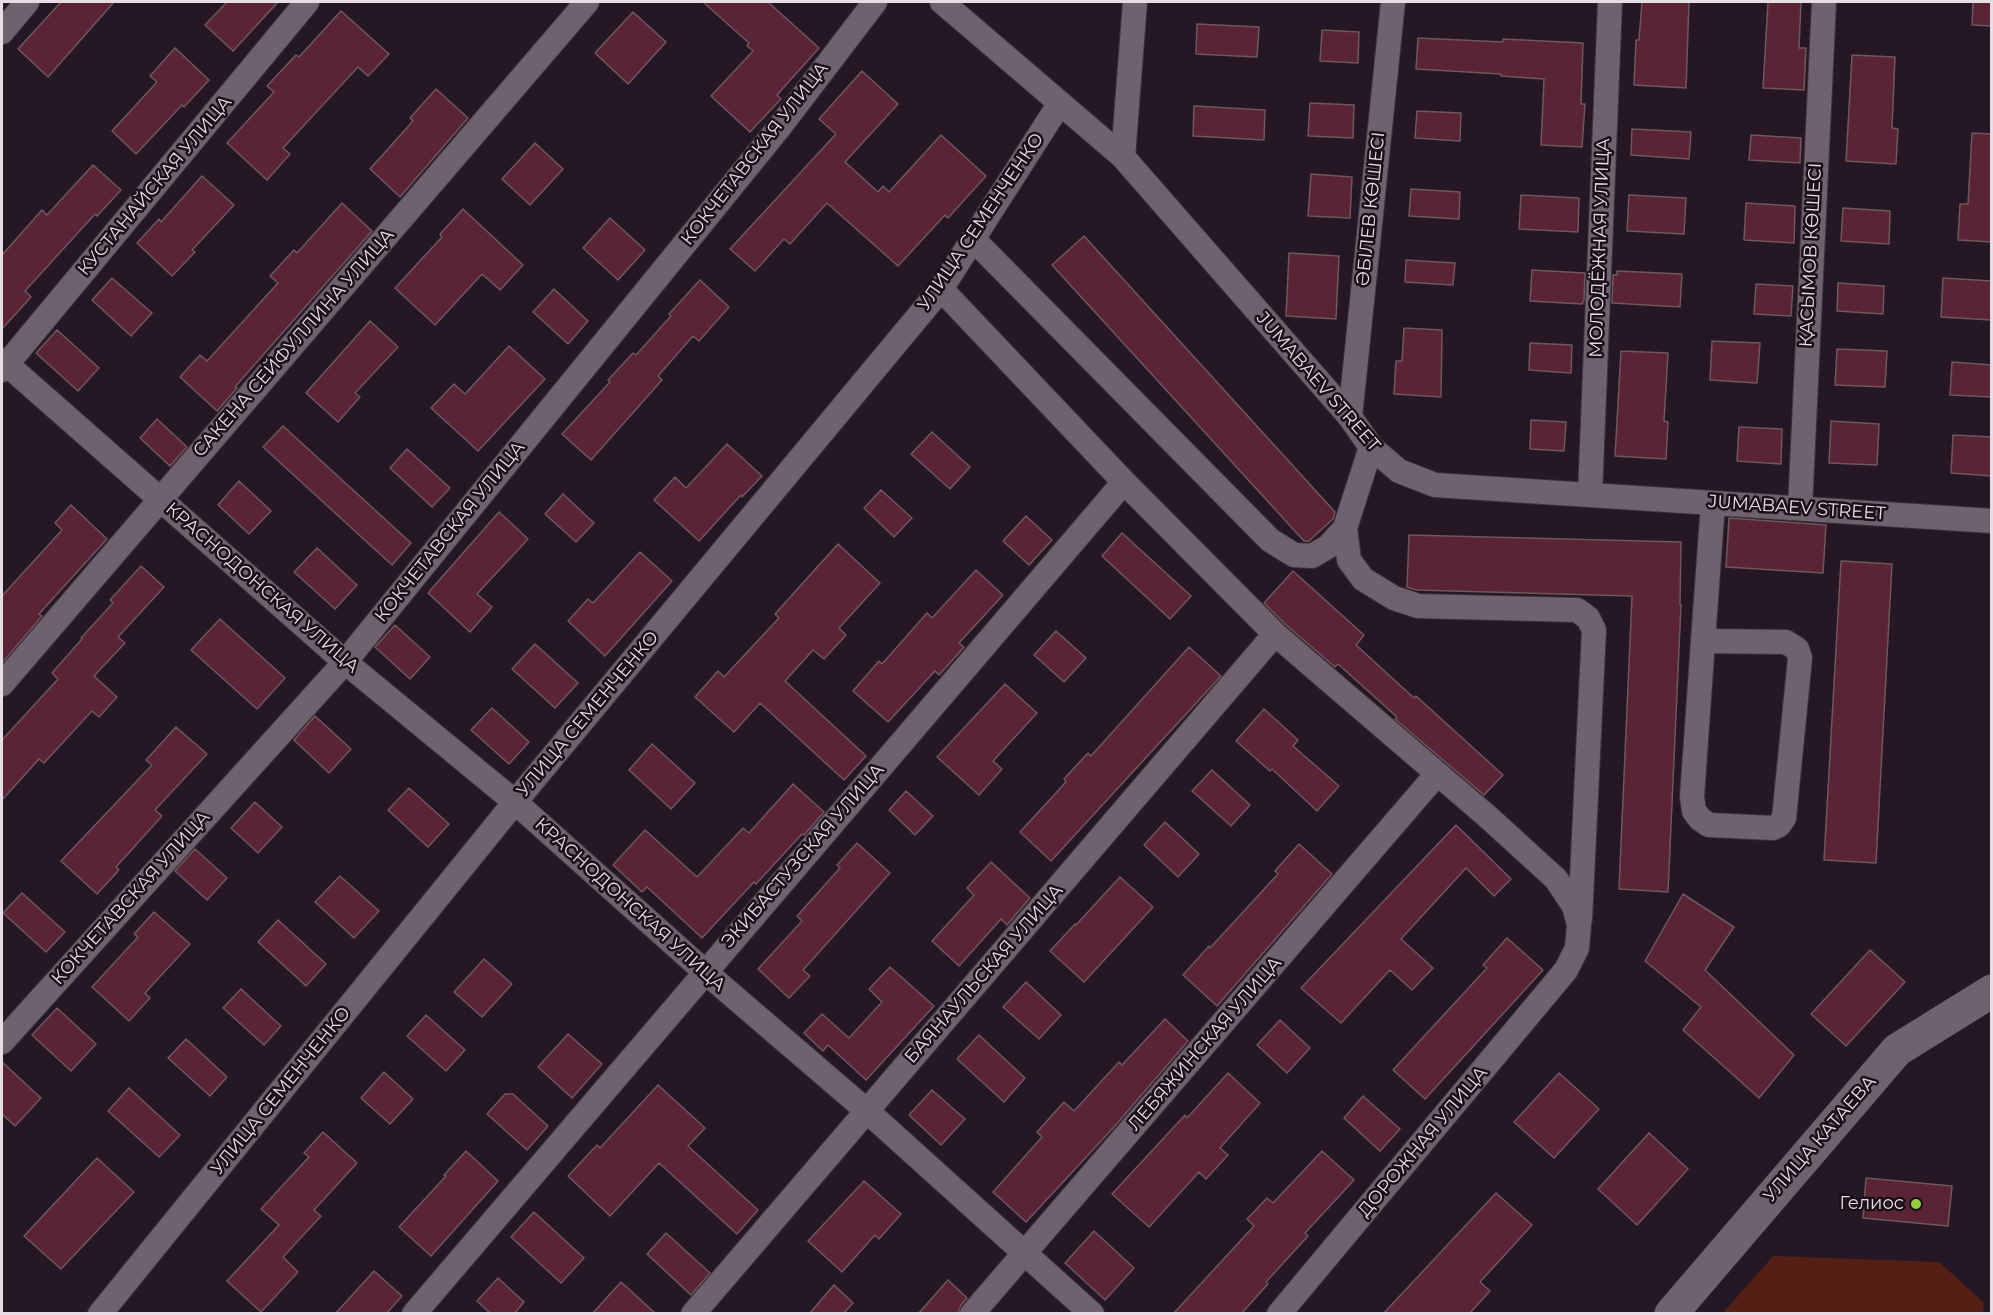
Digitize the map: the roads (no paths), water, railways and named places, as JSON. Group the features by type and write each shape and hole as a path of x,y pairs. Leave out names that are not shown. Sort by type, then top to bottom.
{"street":[{"path":"2,32 27,2"},
{"name":"КУСТАНАЙСКАЯ УЛИЦА","path":"3,365 307,2"},
{"name":"САКЕНА СЕЙФУЛЛИНА УЛИЦА","path":"2,684 587,2"},
{"name":"КОКЧЕТАВСКАЯ УЛИЦА","path":"2,1042 345,662 778,129 875,2"},
{"name":"JUMABAEV STREET","path":"942,2 1123,157 1350,417 1371,447 1399,471 1435,485 1992,521"},
{"path":"1123,157 1135,2"},
{"name":"ӘБІЛЕВ КӨШЕСІ","path":"1350,417 1393,2"},
{"name":"МОЛОДЁЖНАЯ УЛИЦА","path":"1590,495 1610,2"},
{"name":"ҚАСЫМОВ КӨШЕСІ","path":"1800,508 1824,2"},
{"name":"УЛИЦА СЕМЕНЧЕНКО","path":"100,1314 515,802 941,289 1060,103"},
{"path":"973,239 1270,540 1294,555 1312,556 1329,546 1345,528 1371,447"},
{"path":"941,289 1124,482 1275,634 1488,817 1556,879 1574,906 1579,925"},
{"name":"КРАСНОДОНСКАЯ УЛИЦА","path":"3,365 345,662 515,802 704,971 867,1111 1092,1314"},
{"name":"ЭКИБАСТУЗСКАЯ УЛИЦА","path":"414,1314 704,971 1124,482"},
{"path":"1703,641 1786,642 1797,650 1800,658 1784,818 1779,825 1773,828 1709,825 1694,811 1692,797 1703,641 1713,503"},
{"name":"ДОРОЖНАЯ УЛИЦА","path":"1280,1314 1566,970 1577,948 1579,925 1594,630 1588,618 1577,610 1418,606 1394,598 1363,579 1349,560 1345,528"},
{"name":"БАЯНАУЛЬСКАЯ УЛИЦА","path":"693,1314 1275,634"},
{"name":"ЛЕБЯЖИНСКАЯ УЛИЦА","path":"972,1314 1437,774"},
{"name":"УЛИЦА КАТАЕВА","path":"1671,1314 1896,1050 1992,991"}],"place":[{"name":"Гелиос","path":"1916,1204"}]}
